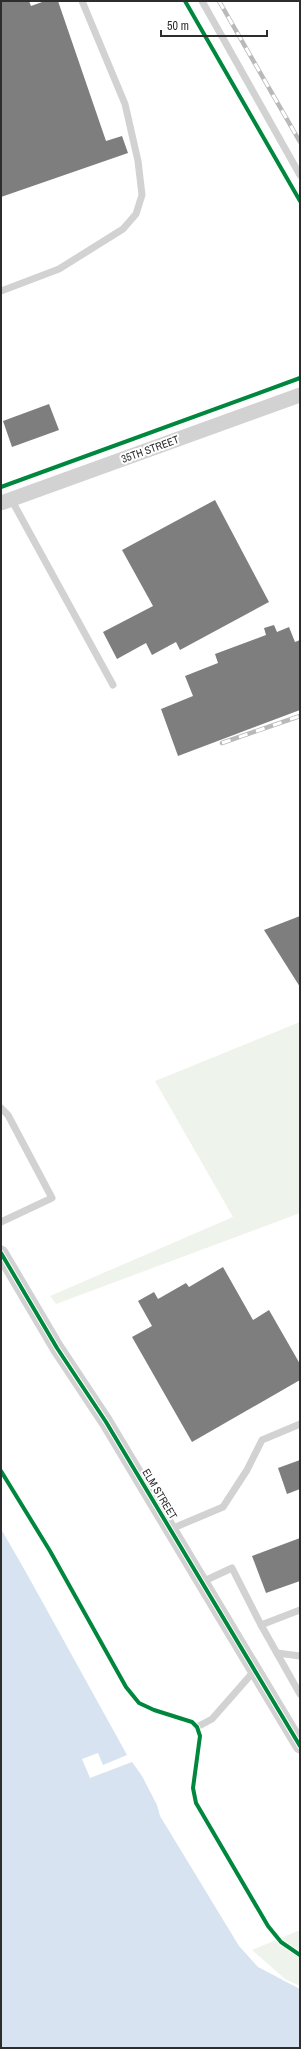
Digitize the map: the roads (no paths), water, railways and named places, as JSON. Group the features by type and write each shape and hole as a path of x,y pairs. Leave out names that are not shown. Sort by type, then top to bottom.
{"street":[{"name":"35TH STREET","path":"6,501 300,395"},
{"name":"ELM STREET","path":"1,1253 57,1348 106,1422 171,1529 300,1746"}],"lane":[{"path":"1,291 58,269 123,229 136,214 142,195 138,161 125,104 82,1"},
{"path":"202,1 300,175"},
{"path":"6,501 113,685"},
{"path":"1,1108 8,1116 52,1198 1,1222"},
{"path":"171,1529 224,1507 247,1470 262,1440 300,1424"},
{"path":"202,1582 232,1568 261,1625 300,1694"},
{"path":"261,1625 300,1610"},
{"path":"277,1652 300,1656"},
{"path":"198,1727 212,1719 256,1670"}],"railway":[{"path":"219,1 300,142"},
{"path":"222,743 300,716"}]}
